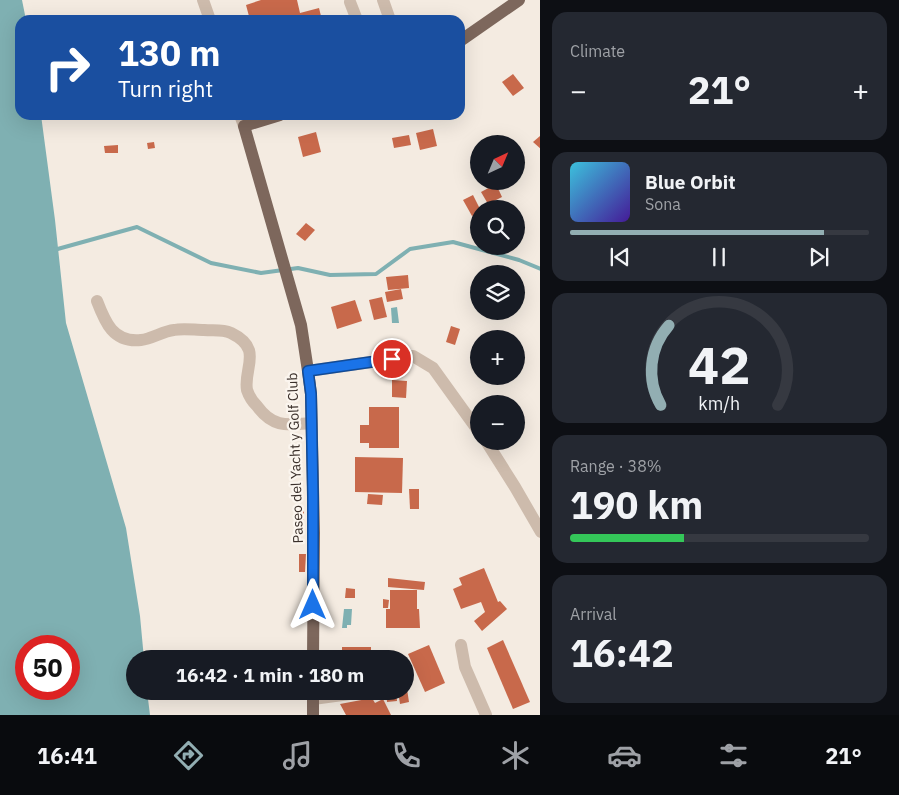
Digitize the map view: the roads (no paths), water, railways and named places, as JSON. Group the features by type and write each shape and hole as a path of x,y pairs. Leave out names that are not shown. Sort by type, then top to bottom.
{"main road":[{"path":"465,38 519,0"},
{"name":"Paseo del Yacht y Golf Club","path":"242,120 301,325 308,371 314,534 313,650"},
{"path":"313,700 313,715"}],"street":[{"path":"204,0 208,15"},
{"path":"383,0 388,15"},
{"path":"350,2 355,15"},
{"path":"97,301 106,323 116,334 128,339 140,340 173,330 221,330 231,333 247,347 251,359 247,377 247,390 261,412 274,422 288,425 311,423"},
{"path":"308,371 413,356 433,368 470,419"},
{"path":"492,450 535,511 540,532"},
{"path":"461,645 465,667 486,715"}],"water":[{"path":"0,0 22,0 25,15 15,15 15,120 42,120 66,323 126,528 140,616 143,650 126,650 126,700 148,700 150,715 0,715"},
{"path":"397,307 399,323 392,323 391,308"},
{"path":"344,609 352,609 351,625 347,625 347,628 342,628"}],"waterway":[{"path":"54,250 137,227 211,263 261,273 298,268 330,275 376,274 410,249 453,242 519,260 540,269"}]}
